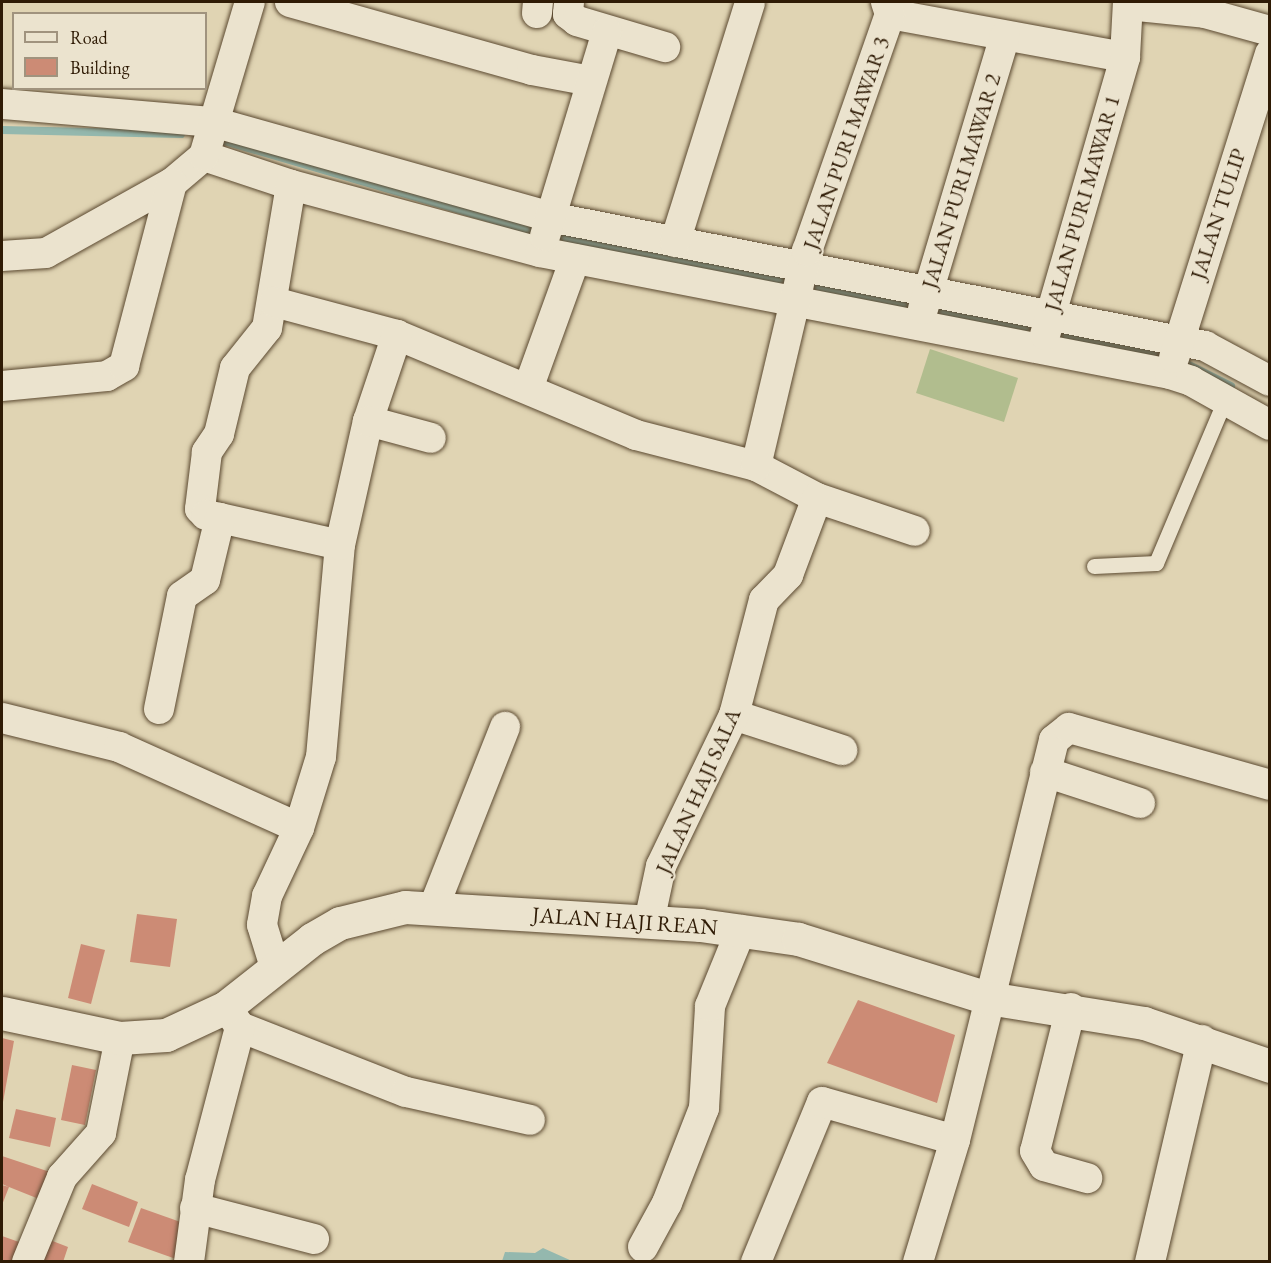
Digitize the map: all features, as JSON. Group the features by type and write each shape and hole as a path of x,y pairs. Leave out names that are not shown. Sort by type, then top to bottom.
{"street":[{"path":"2,256 46,253 172,183 209,139 250,2"},
{"path":"290,2 532,70 591,81"},
{"path":"675,242 750,2"},
{"path":"1128,3 1205,13 1269,31"},
{"name":"JALAN PURI MAWAR 1","path":"1045,332 1125,57 1128,3"},
{"path":"555,4 577,21 607,32 665,47"},
{"path":"903,9 1005,36 1125,57"},
{"name":"JALAN PURI MAWAR 3","path":"756,466 800,284 903,9"},
{"path":"545,235 607,32"},
{"name":"JALAN PURI MAWAR 2","path":"923,308 1005,36"},
{"name":"JALAN TULIP","path":"1174,357 1269,54"},
{"path":"2,104 209,139 545,235 575,259 800,284 1174,357 1220,352 1269,381"},
{"path":"209,139 291,185 545,235 675,242 800,284"},
{"path":"2,386 107,376 124,366 172,183"},
{"path":"159,708 182,596 205,580 210,514 207,452 219,434 235,368 265,336 274,302 291,185"},
{"path":"530,386 575,259"},
{"path":"274,302 397,335 530,386 636,435 756,466 817,498 915,531"},
{"path":"275,967 262,925 267,896 299,828 321,757 340,545 368,421 397,335"},
{"path":"1174,357 1225,400 1269,425"},
{"path":"368,421 431,438"},
{"name":"JALAN HAJI SALA","path":"648,922 661,866 734,715 764,600 788,575 817,498"},
{"path":"210,514 340,545"},
{"path":"734,715 843,750"},
{"path":"2,718 119,747 299,828"},
{"path":"433,909 505,727"},
{"path":"918,1262 955,1140 985,1011 1054,740 1070,728 1269,786"},
{"path":"1045,772 1140,803"},
{"name":"JALAN HAJI REAN","path":"2,1013 120,1038 166,1035 233,1017 275,967 340,923 405,907 648,922 741,930 798,939 985,1011 1071,1008 1202,1040 1269,1066"},
{"path":"643,1247 667,1203 704,1108 710,1006 741,930"},
{"path":"1071,1008 1035,1151 1044,1166 1087,1178"},
{"path":"189,1262 195,1208 233,1017 406,1092 530,1120"},
{"path":"27,1262 62,1177 101,1132 120,1038"},
{"path":"1150,1261 1202,1040"},
{"path":"756,1262 822,1102 955,1140"},
{"path":"195,1208 314,1239"}],"lane":[{"path":"1094,566 1156,563 1225,400"}],"green space":[{"path":"930,349 1018,378 1004,422 916,393"}],"water":[{"path":"543,1248 572,1261 502,1261 505,1252 535,1253"}],"building":[{"path":"137,914 177,919 170,967 130,962"},
{"path":"81,944 105,950 91,1004 68,998"},
{"path":"858,1000 955,1035 937,1103 827,1063"},
{"path":"2,1038 14,1041 3,1102 2,1102"},
{"path":"72,1065 96,1070 85,1125 61,1120"},
{"path":"16,1109 56,1118 50,1147 9,1138"},
{"path":"2,1156 50,1172 39,1199 2,1184"},
{"path":"92,1184 138,1202 129,1227 82,1209"},
{"path":"2,1185 9,1187 2,1205"},
{"path":"141,1208 189,1225 176,1259 128,1242"},
{"path":"2,1236 19,1242 12,1262 2,1262"},
{"path":"50,1240 68,1247 63,1262 42,1262"}],"waterway":[{"path":"2,130 181,134"},
{"path":"214,138 535,232 1168,358"},
{"path":"1189,365 1231,386"}]}
